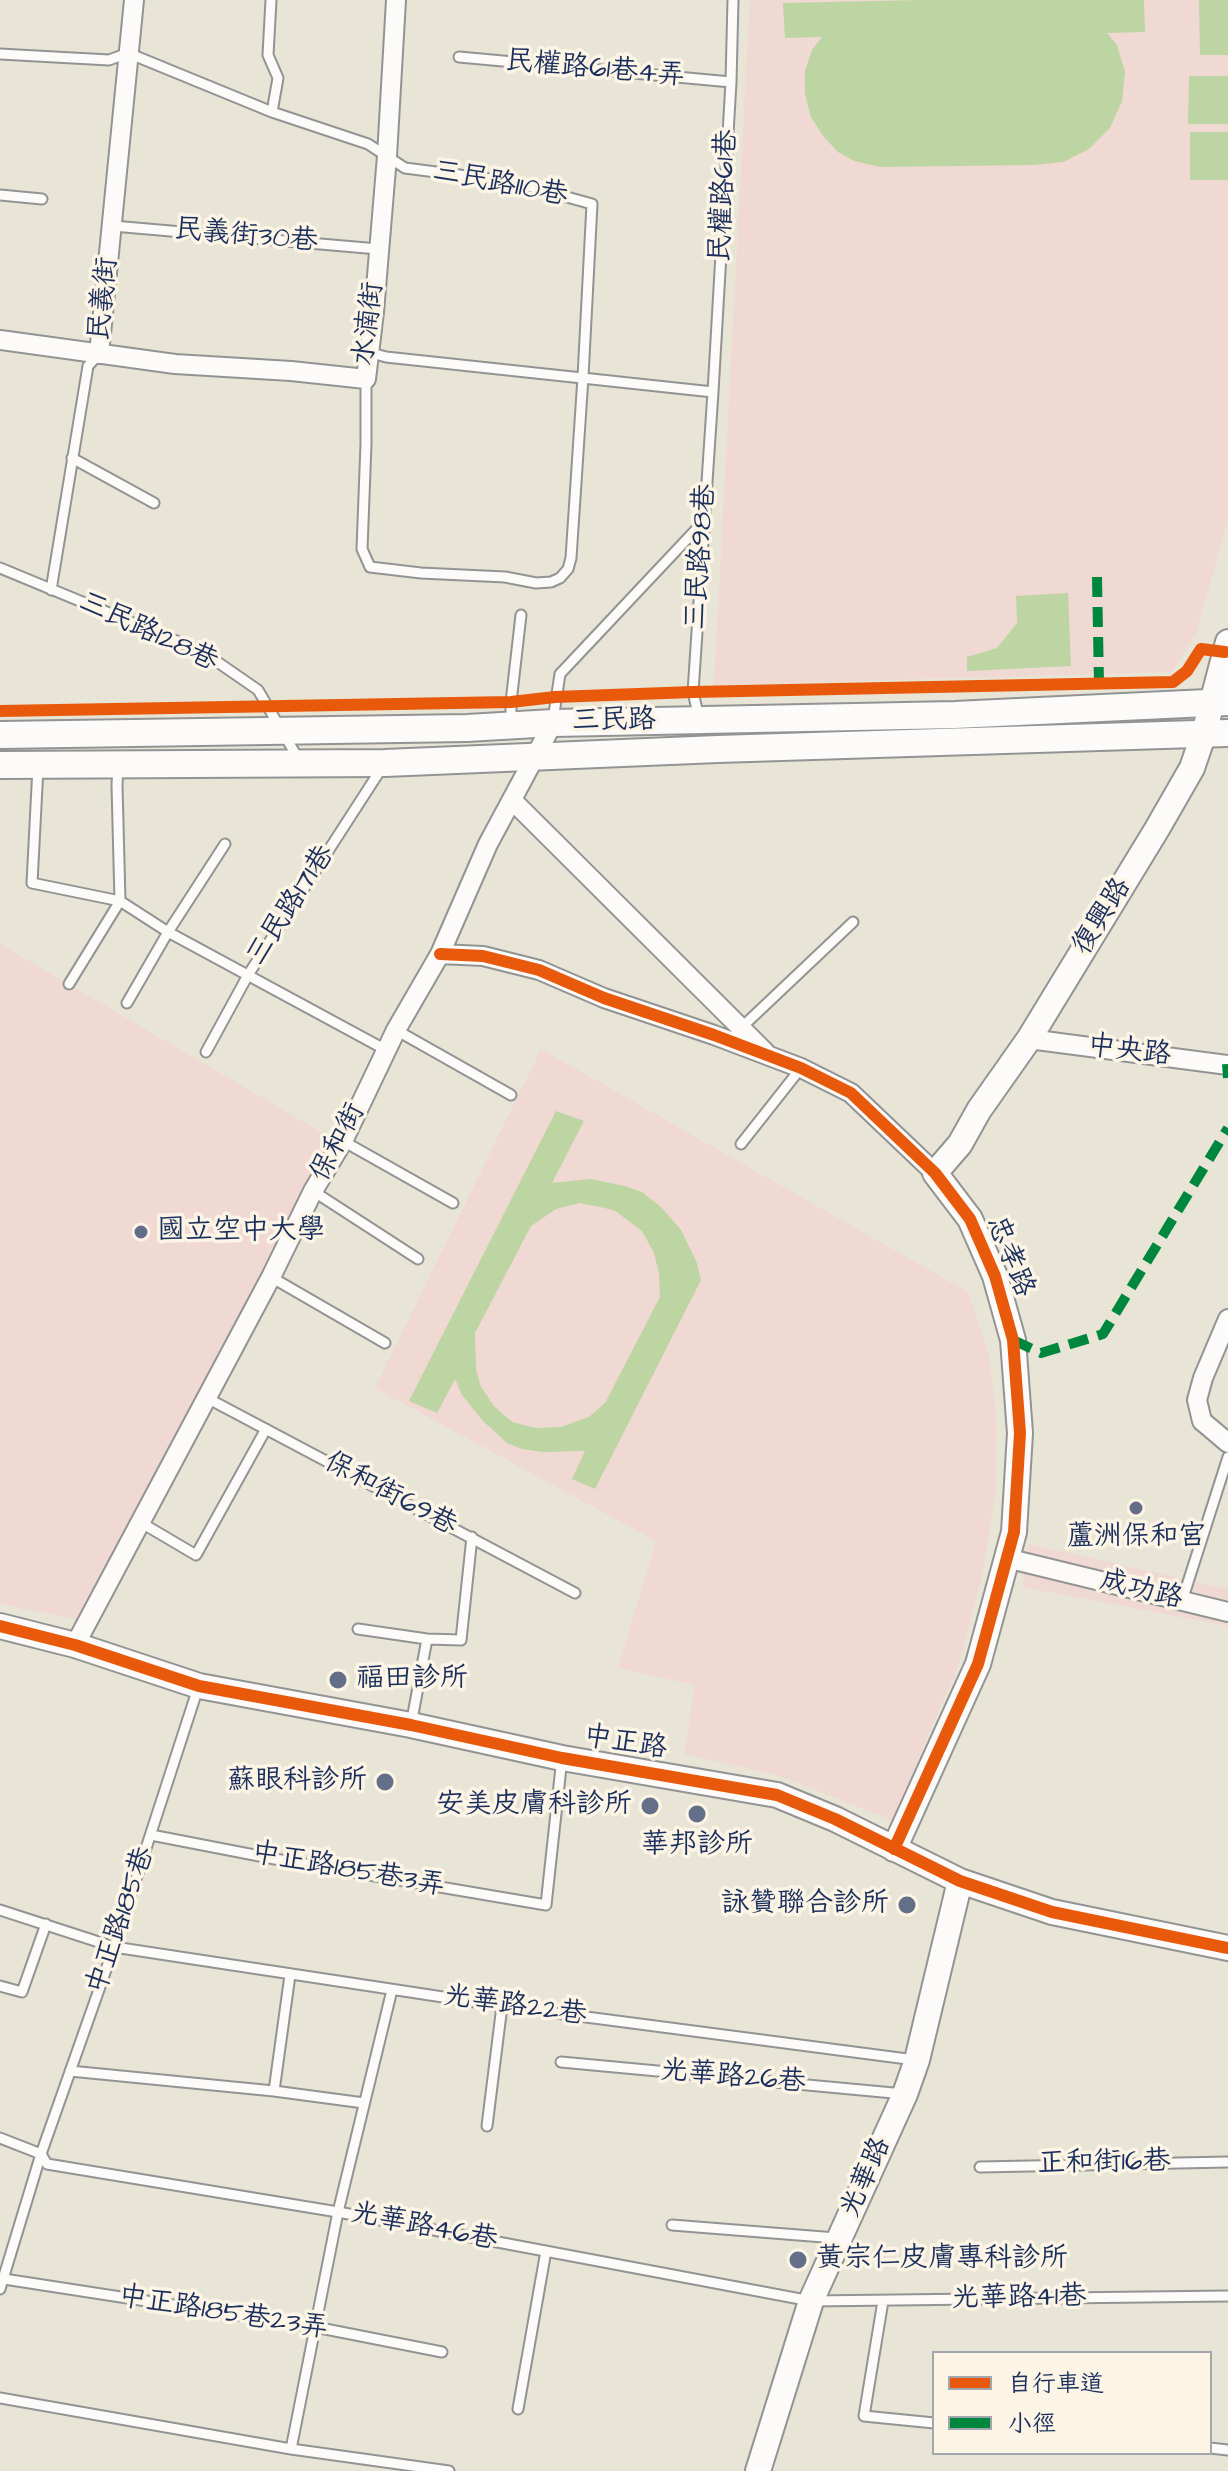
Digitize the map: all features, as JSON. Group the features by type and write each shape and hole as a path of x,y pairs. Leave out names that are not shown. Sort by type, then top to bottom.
{"main road":[{"name":"三民路","path":"0,735 955,715 1220,702"},
{"name":"三民路","path":"0,765 385,763 1216,733"}],"street":[{"name":"民義街","path":"99,354 134,0"},
{"name":"水湳街","path":"0,340 175,364 366,379 387,156 396,0"},
{"name":"復興路","path":"935,1173 960,1144 979,1110 1029,1039 1216,733 1226,647"},
{"name":"保和街","path":"75,1645 271,1277 313,1191 343,1141 396,1030 440,954 488,844 553,723"},
{"name":"忠孝路","path":"512,800 771,1058"},
{"name":"忠孝路","path":"440,954 483,956 539,970 604,998 801,1068 851,1093 935,1173 970,1219 995,1276 1013,1340 1020,1433 1014,1532 978,1664 894,1849"},
{"name":"中央路","path":"1029,1039 1228,1065"},
{"path":"1228,1319 1197,1400 1202,1421 1228,1443"},
{"name":"成功路","path":"1006,1558 1228,1612"},
{"name":"中正路","path":"0,1626 75,1645 199,1686 411,1725 562,1758 777,1795 835,1819 960,1881 1052,1912 1228,1948"},
{"name":"光華路","path":"758,2471 811,2301 905,2094 917,2060 960,1881"}],"lane":[{"path":"271,0 268,55 278,78 272,112"},
{"name":"民權路61巷","path":"713,392 733,0"},
{"path":"0,54 109,60 128,53"},
{"name":"三民路110巷","path":"128,53 272,112 368,144 405,168 513,182 592,204 583,377"},
{"name":"民權路61巷4弄","path":"459,57 731,82"},
{"path":"0,195 42,199"},
{"name":"民義街30巷","path":"113,226 378,249"},
{"path":"368,352 386,357 713,392"},
{"name":"民義街","path":"51,590 88,366 99,354"},
{"path":"366,379 362,549 370,567 505,577 536,583 551,582 568,569 583,377"},
{"name":"三民路98巷","path":"700,721 693,692 713,392"},
{"path":"72,458 154,503"},
{"path":"553,723 560,674 704,521"},
{"name":"三民路128巷","path":"0,568 203,652 258,690 301,763"},
{"path":"511,726 521,615"},
{"path":"69,984 120,901 119,763"},
{"name":"三民路171巷","path":"206,1052 248,975 385,763"},
{"path":"38,764 32,883 120,901 168,932 386,1050"},
{"path":"127,1003 225,844"},
{"path":"741,1028 853,922"},
{"path":"396,1030 511,1095"},
{"path":"741,1144 801,1068"},
{"path":"343,1141 453,1203"},
{"path":"313,1191 418,1259"},
{"path":"271,1277 385,1343"},
{"name":"保和街69巷","path":"206,1397 575,1593"},
{"path":"140,1522 196,1555 266,1429"},
{"path":"1182,1601 1228,1457"},
{"path":"358,1629 427,1639 461,1640 472,1537"},
{"path":"411,1725 427,1639"},
{"name":"中正路185巷","path":"2,2284 41,2154 114,1947 199,1686"},
{"name":"中正路185巷3弄","path":"151,1835 546,1905 562,1758"},
{"name":"光華路22巷","path":"0,1910 114,1947 502,2006 917,2060"},
{"path":"0,1986 22,1992 46,1924"},
{"path":"274,2091 290,1975"},
{"path":"291,2449 338,2212 392,1990"},
{"path":"487,2126 502,2006"},
{"name":"光華路26巷","path":"561,2062 905,2094"},
{"path":"70,2071 364,2103"},
{"path":"0,2138 41,2154"},
{"name":"光華路46巷","path":"41,2154 47,2164 338,2212 811,2301"},
{"name":"正和街16巷","path":"980,2167 1228,2162"},
{"path":"672,2225 839,2239"},
{"path":"518,2409 546,2251"},
{"name":"中正路185巷23弄","path":"2,2284 315,2327 442,2352"},
{"name":"光華路41巷","path":"811,2301 1228,2296"},
{"path":"883,2301 864,2416 932,2423"},
{"path":"0,2398 291,2449 449,2471"}],"path":[{"path":"1173,682 1187,671 1201,649 1226,647"},
{"path":"555,697 1068,684"}],"shaded area":[{"path":"750,0 1228,0 1228,520 1196,633 1172,672 714,685"},
{"name":"國立空中大學","path":"0,944 331,1138 81,1620 0,1604"},
{"path":"541,1049 968,1292 989,1355 996,1412 996,1487 983,1572 959,1664 892,1820 777,1775 684,1754 695,1685 618,1668 656,1541 375,1388"},
{"path":"1029,1544 1228,1589 1228,1626 1022,1587"}],"green space":[{"path":"1144,0 1145,32 1107,33 1117,45 1125,72 1122,101 1110,128 1089,149 1063,162 1033,165 880,167 854,161 838,152 811,117 805,94 805,71 812,50 822,37 785,38 783,3"},
{"path":"1199,0 1228,0 1228,55 1200,55"},
{"path":"1189,76 1228,76 1228,124 1188,124"},
{"path":"1190,132 1228,132 1228,180 1190,180"},
{"path":"1068,593 1071,666 967,671 967,657 997,648 1017,623 1016,596"},
{"path":"556,1111 584,1121 552,1183 591,1179 642,1192 662,1208 681,1230 697,1263 701,1280 595,1489 572,1479 585,1451 543,1452 507,1443 483,1421 462,1395 455,1379 437,1413 409,1401","holes":["580,1203 614,1210 642,1231 654,1253 660,1297 605,1403 589,1417 561,1427 536,1428 512,1422 494,1406 481,1387 476,1369 475,1333 531,1226 556,1209"]}],"marked path":[{"path":"1097,577 1099,684"},
{"path":"1227,1064 1228,1078"},
{"path":"1013,1340 1041,1353 1103,1334 1228,1128"}],"cycle path":[{"path":"0,711 511,702 555,697 693,692 1173,682 1187,671 1201,649 1225,652"},
{"path":"440,954 483,956 539,970 604,998 801,1068 851,1093 935,1173 970,1219 995,1276 1013,1340 1020,1433 1014,1532 978,1664 894,1849"},
{"path":"0,1626 75,1645 199,1686 411,1725 562,1758 777,1795 835,1819 960,1881 1052,1912 1228,1948"}],"place":[{"name":"國立空中大學","path":"141,1232"},
{"name":"蘆洲保和宮","path":"1136,1508"},
{"name":"福田診所","path":"338,1680"},
{"name":"蘇眼科診所","path":"385,1782"},
{"name":"安美皮膚科診所","path":"650,1806"},
{"name":"華邦診所","path":"697,1814"},
{"name":"詠贊聯合診所","path":"907,1905"},
{"name":"黃宗仁皮膚專科診所","path":"798,2260"}]}
